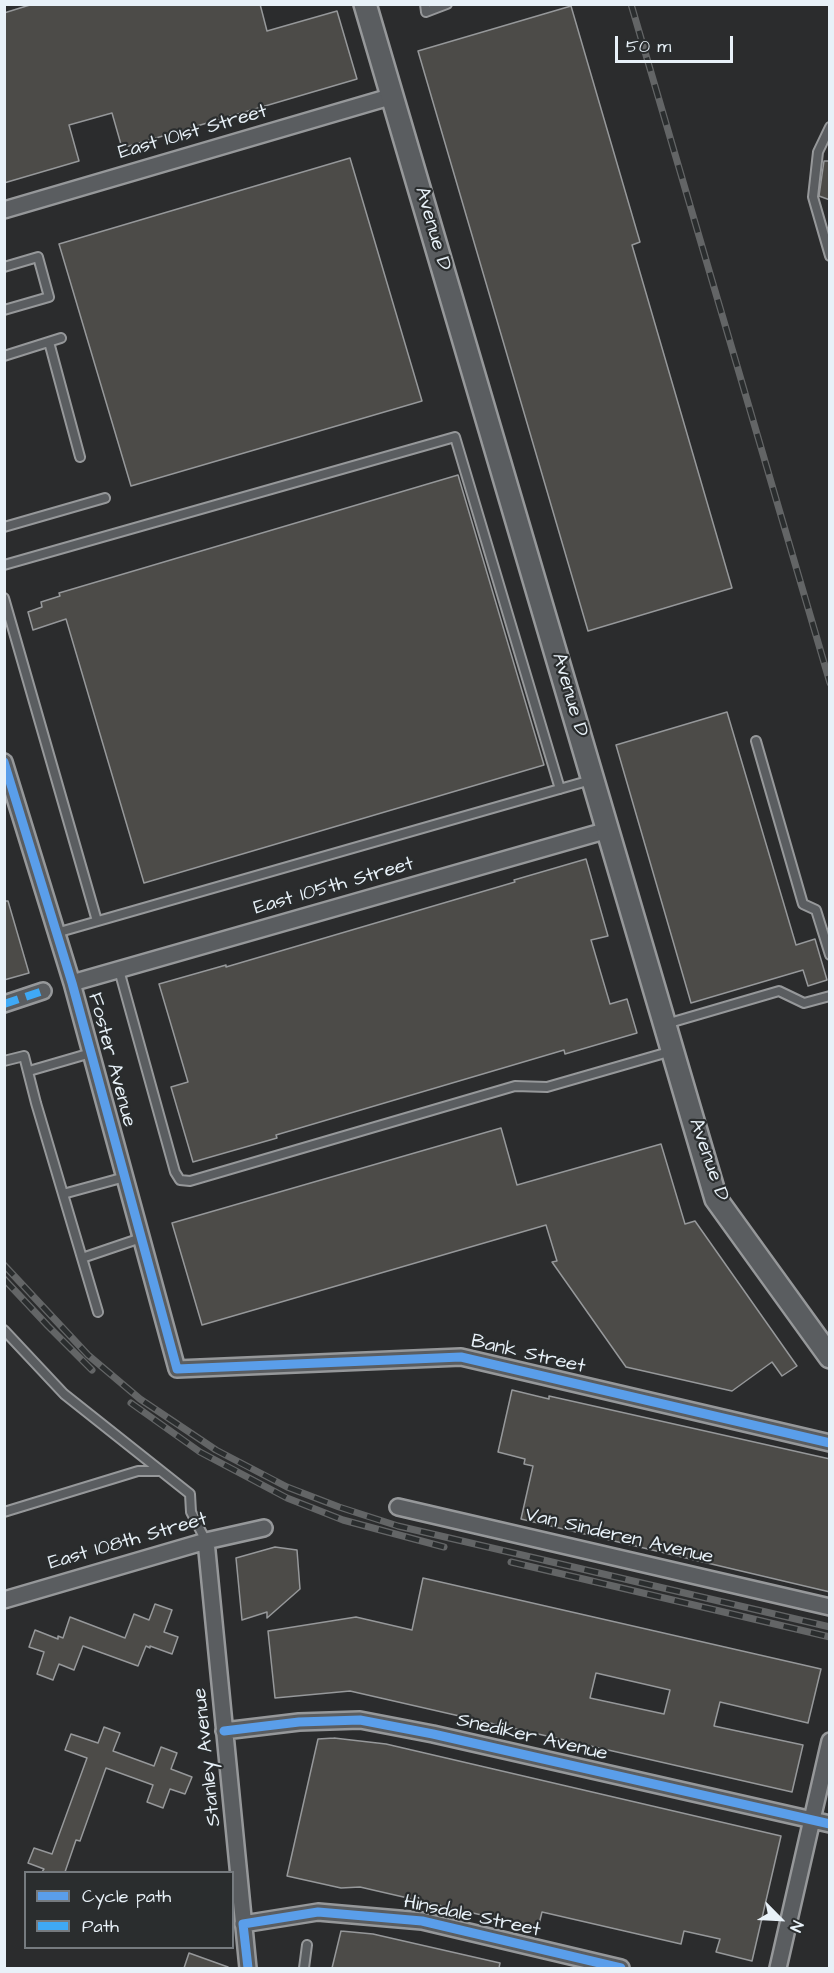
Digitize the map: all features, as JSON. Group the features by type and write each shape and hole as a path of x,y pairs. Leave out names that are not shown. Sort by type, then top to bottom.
{"main road":[{"name":"Avenue D","path":"365,4 716,1198 830,1357"}],"street":[{"name":"East 101st Street","path":"4,210 393,96"},
{"name":"Foster Avenue","path":"4,762 72,983 177,1369"},
{"name":"East 105th Street","path":"72,983 608,830"},
{"path":"4,1004 43,991"},
{"name":"Bank Street","path":"177,1369 460,1357 830,1443"},
{"name":"Van Sinderen Avenue","path":"398,1508 830,1607"},
{"name":"East 108th Street","path":"4,1600 206,1541 264,1528"},
{"name":"Stanley Avenue","path":"206,1541 224,1731 237,1908 243,1924 248,1968"},
{"name":"Snediker Avenue","path":"224,1731 299,1722 360,1720 433,1734 830,1824"},
{"path":"778,1968 830,1741"},
{"name":"Hinsdale Street","path":"243,1924 318,1912 422,1921 621,1968"}],"lane":[{"path":"425,4 426,12 447,4"},
{"path":"830,127 818,152 813,196 830,256"},
{"path":"4,267 38,257 49,297 4,310"},
{"path":"4,356 61,338"},
{"path":"49,342 80,457"},
{"path":"4,565 455,437 560,789"},
{"path":"4,527 105,498"},
{"path":"4,598 97,921"},
{"path":"756,741 804,904 816,910 830,955"},
{"path":"56,933 593,779"},
{"path":"119,970 175,1172 180,1180 190,1181 515,1086 547,1087 673,1050"},
{"path":"665,1024 779,991 804,1003 830,996"},
{"path":"29,1071 91,1053"},
{"path":"4,1061 24,1056 99,1312"},
{"path":"63,1194 125,1177"},
{"path":"82,1258 141,1238"},
{"path":"4,1330 64,1394 190,1494 191,1512 206,1541"},
{"path":"4,1512 138,1471 161,1471"},
{"path":"304,1968 307,1945"}],"building":[{"path":"33,4 260,4 267,31 337,11 357,79 122,148 112,113 69,125 79,161 4,183 4,13"},
{"path":"571,6 640,242 632,245 732,588 588,631 418,51"},
{"path":"350,158 422,401 131,486 59,244"},
{"path":"824,161 830,161 830,200 819,196"},
{"path":"458,475 544,765 144,883 66,619 33,630 28,612 42,607 41,602 60,596 59,593"},
{"path":"727,712 796,945 815,939 827,980 808,986 803,970 691,1003 616,745"},
{"path":"586,859 608,936 591,940 610,1004 627,999 637,1033 565,1054 564,1050 276,1135 277,1138 193,1162 171,1087 188,1082 159,984 226,965 226,967"},
{"path":"4,901 8,901 29,973 4,980"},
{"path":"501,1128 517,1185 661,1144 685,1224 695,1221 797,1366 782,1376 772,1362 732,1391 626,1367 552,1262 557,1261 546,1225 202,1325 172,1223"},
{"path":"512,1390 549,1399 549,1396 830,1459 830,1592 521,1519 533,1466 524,1464 525,1459 498,1452"},
{"path":"275,1547 297,1550 300,1589 267,1618 267,1612 242,1620 236,1558"},
{"path":"423,1578 821,1669 808,1723 720,1702 714,1726 803,1745 792,1792 350,1691 275,1698 268,1631 356,1617 412,1630","holes":["596,1673 670,1690 664,1714 590,1698"]},
{"path":"155,1604 172,1610 164,1632 178,1637 172,1654 146,1646 138,1666 83,1646 74,1670 59,1664 53,1680 37,1674 44,1652 29,1647 35,1630 58,1639 58,1636 63,1638 70,1617 125,1638 134,1614 149,1620"},
{"path":"104,1727 120,1733 113,1751 154,1766 161,1747 177,1753 171,1769 192,1777 185,1794 170,1789 163,1808 147,1802 153,1785 106,1768 80,1841 76,1840 65,1871 43,1871 44,1869 28,1863 34,1848 52,1854 87,1758 65,1750 71,1734 98,1743"},
{"path":"334,1738 386,1744 781,1836 752,1961 716,1952 720,1939 684,1931 681,1944 542,1912 538,1928 360,1887 341,1888 287,1876 318,1739"},
{"path":"341,1931 373,1934 500,1963 499,1968 332,1968"},
{"path":"189,1953 228,1967 184,1968"}],"railway":[{"path":"631,4 830,683"},
{"path":"4,1265 88,1355 140,1399 216,1450 287,1487 398,1526 830,1627"},
{"path":"4,1279 92,1370"},
{"path":"131,1403 200,1452 287,1498 343,1520 444,1547"},
{"path":"511,1562 830,1637"}],"marked path":[{"path":"4,1004 43,991"}],"cycle path":[{"path":"4,762 72,983 177,1369 461,1357 830,1443"},
{"path":"224,1731 299,1722 360,1720 433,1734 830,1824"},
{"path":"248,1968 243,1924 318,1912 422,1921 621,1968"}]}
